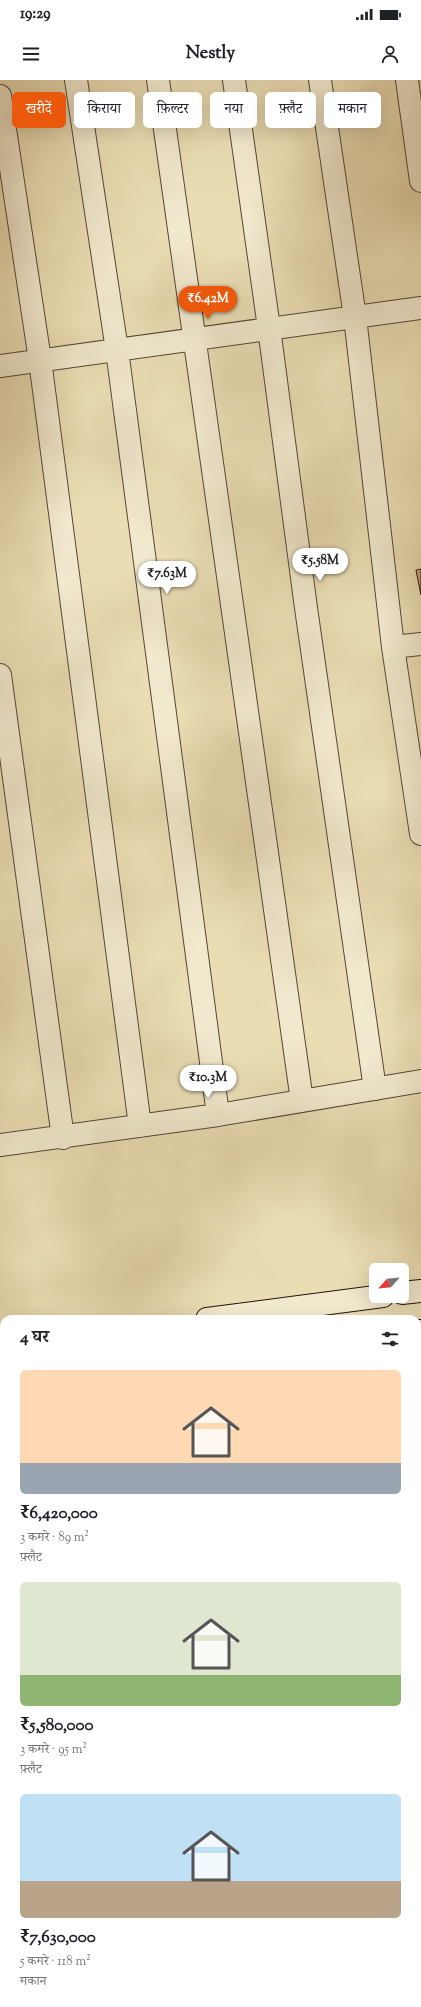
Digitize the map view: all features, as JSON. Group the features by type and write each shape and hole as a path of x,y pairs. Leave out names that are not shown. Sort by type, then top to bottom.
{"street":[{"path":"76,80 117,350 218,1115"},
{"path":"158,80 302,1101"},
{"path":"234,80 306,608 375,1089"},
{"path":"320,80 355,317 392,647 421,834"},
{"path":"407,80 421,181"},
{"path":"0,96 40,360 140,1126"},
{"path":"0,366 421,308"},
{"path":"392,647 421,644"},
{"path":"0,675 63,1138"},
{"path":"0,1146 218,1115 421,1081"},
{"path":"409,1292 421,1291"},
{"path":"238,1315 369,1298"}],"building":[{"path":"421,569 421,595 416,570"}]}
